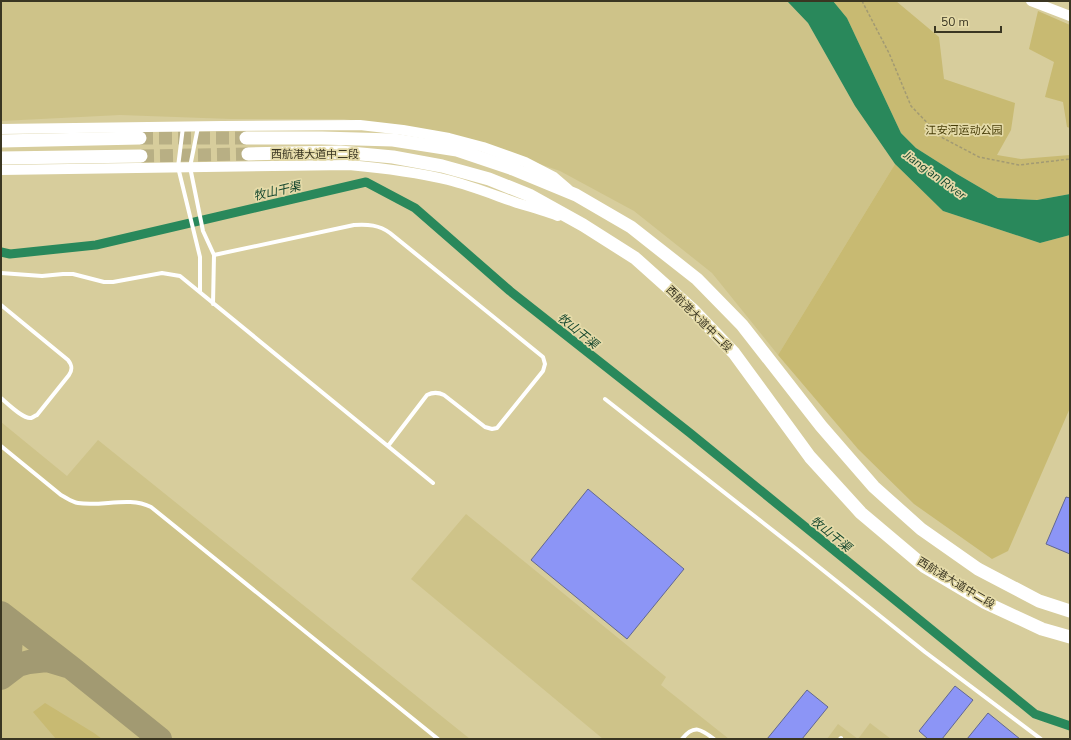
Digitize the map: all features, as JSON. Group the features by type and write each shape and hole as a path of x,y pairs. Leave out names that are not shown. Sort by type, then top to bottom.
{"main road":[{"path":"1,141 140,138"},
{"name":"西航港大道中二段","path":"246,138 393,140 457,150 513,169 576,195 631,227 697,279 742,325 820,426 874,487 921,529 978,569 1040,601 1070,611"},
{"name":"西航港大道中二段","path":"248,154 340,152 393,157 442,166 489,179 529,195 577,222 635,258 692,309 734,353 810,457 861,513 925,567 984,602 1042,629 1070,638"},
{"path":"1,158 141,156"}],"street":[{"path":"1032,1 1070,16"},
{"path":"1,129 360,125 403,130 449,138 484,147 525,162 554,177 576,195"},
{"path":"1,170 349,165 383,168 416,173 493,193 518,203 577,222"}],"lane":[{"path":"183,126 178,167 200,257 200,292"},
{"path":"198,126 190,167 203,231 214,255 213,304"},
{"path":"214,255 354,225 368,224 384,228 543,357 545,364 543,371 497,428 492,429 484,427 444,394 431,393 427,395 388,446"},
{"path":"1,273 42,276 67,274 104,282 113,282 162,273 180,276 433,482"},
{"path":"1,305 68,360 72,367 69,375 34,417 28,418 1,398"},
{"path":"605,399 925,652 1041,739"},
{"path":"1,446 61,495 77,503 90,504 132,502 145,504 151,507 438,739"},
{"path":"682,739 688,732 694,729 699,729 706,732 714,739"}],"path":[{"path":"862,1 889,52 911,106 941,137 979,157 1018,165 1070,159"}],"shaded area":[{"path":"1,1 787,1 808,23 855,106 895,164 778,355 712,273 634,211 560,171 461,137 344,119 231,119 120,115 1,121"},
{"path":"1,422 67,476 98,440 470,739 1,739"},
{"path":"466,514 666,677 661,685 729,739 603,739 411,579"},
{"path":"870,723 891,739 858,739"},
{"path":"838,724 858,739 827,739"}],"green space":[{"name":"江安河运动公园","path":"833,1 896,1 939,37 944,79 1015,103 1011,130 997,155 1021,159 1070,155 1070,194 1037,200 998,198 916,148 901,133 847,18"},
{"path":"1038,11 1070,25 1070,128 1067,127 1063,102 1045,97 1054,62 1029,49"},
{"path":"895,164 943,211 1040,243 1070,235 1070,408 1008,551 992,559 914,504 858,449 778,355"},
{"path":"45,703 102,739 56,739 33,712"}],"water":[{"name":"Jiang'an River","path":"787,1 833,1 847,18 901,133 916,148 998,198 1037,200 1070,194 1070,235 1040,243 943,211 895,164 855,106 808,23"}],"building":[{"path":"588,489 684,569 627,639 531,560"},
{"path":"1066,497 1070,498 1070,554 1046,544"},
{"path":"955,686 973,700 942,739 928,739 919,731"},
{"path":"807,690 828,707 802,739 767,739"},
{"path":"988,713 1020,739 967,739"}],"waterway":[{"name":"牧山干渠","path":"1,252 10,254 96,245 366,182 415,208 510,291 690,433 1035,714 1070,726"}],"taxiway":[{"path":"1,613 160,739"},
{"path":"1,616 8,629 10,637 9,659 5,674"},
{"path":"1,678 18,665 29,662 47,660 67,666"}],"tunnel":[{"path":"140,138 246,138"},
{"path":"141,156 248,154"}]}
